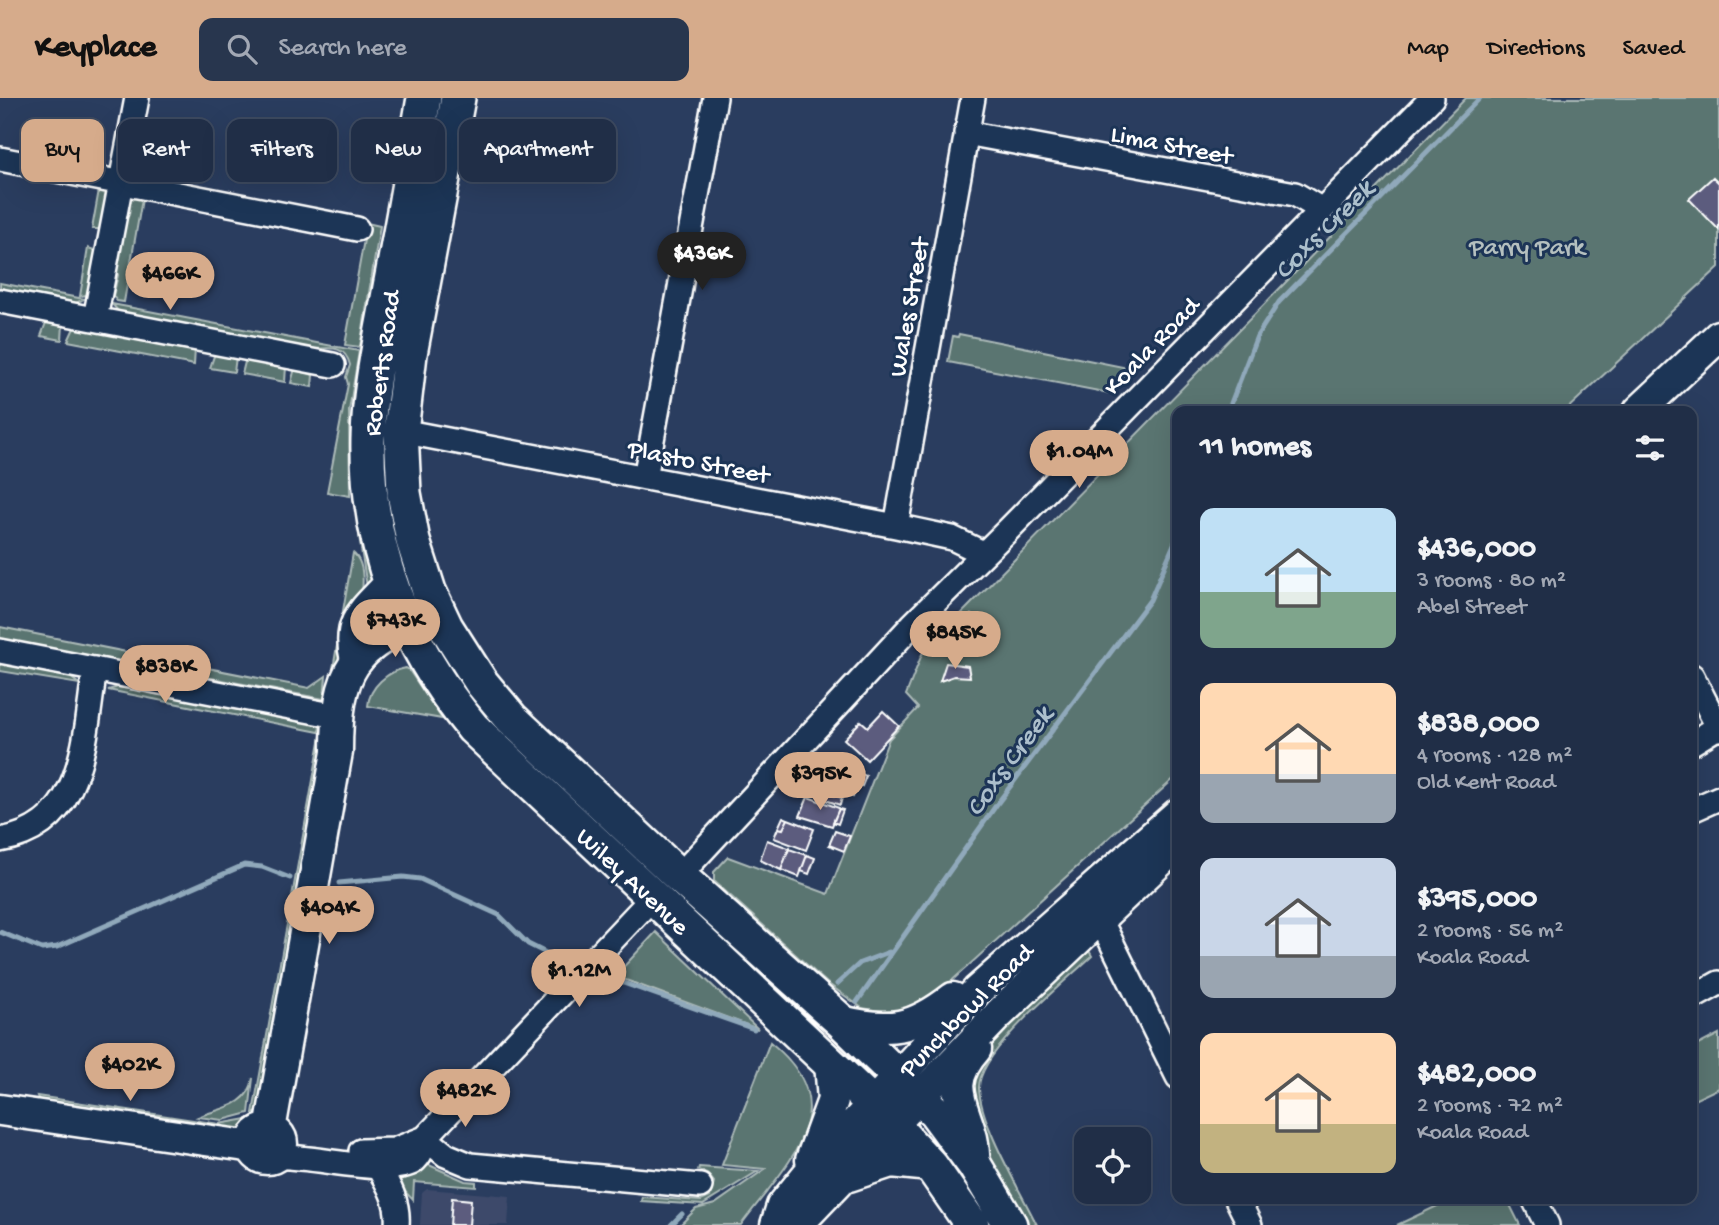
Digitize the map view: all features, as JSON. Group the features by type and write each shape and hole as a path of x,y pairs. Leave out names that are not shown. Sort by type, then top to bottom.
{"highway":[{"name":"Roberts Road","path":"410,633 391,584 375,520 368,439 378,354 424,98"},
{"name":"Roberts Road","path":"443,619 413,541 404,493 401,431 410,354 458,98"},
{"path":"357,658 354,629 362,615 391,584"},
{"name":"Wiley Avenue","path":"443,619 481,682 511,718 678,876 841,1021 935,1112 975,1166 1010,1225"},
{"name":"Wiley Avenue","path":"410,633 447,697 473,728 882,1113 931,1166 972,1225"}],"main road":[{"path":"1644,406 1719,336"},
{"path":"337,752 337,716 341,695 357,658 383,636 410,633 443,619"},
{"path":"0,1110 270,1142 337,752 359,686 367,672 410,633"},
{"name":"Punchbowl Road","path":"776,1225 782,1206 808,1174 882,1113 907,1086 977,991 1172,819"},
{"name":"Punchbowl Road","path":"907,1086 999,1014 1172,849"},
{"path":"841,1021 876,1028 904,1026 935,1013 957,996 977,991"},
{"path":"975,1166 972,1138 961,1112 960,1076 967,1060 988,1037 999,1014"},
{"path":"808,1174 813,1150 834,1100 830,1063"},
{"name":"Punchbowl Road","path":"797,1225 839,1181 882,1113"},
{"path":"839,1181 868,1167 891,1162 931,1166"}],"street":[{"path":"133,119 137,98"},
{"path":"646,478 715,98"},
{"name":"Wales Street","path":"896,526 973,98"},
{"name":"Koala Road","path":"678,876 983,553 1432,98"},
{"name":"Lima Street","path":"966,133 1295,194 1322,210"},
{"path":"0,159 118,181"},
{"path":"94,319 121,182 357,229"},
{"path":"0,301 333,365"},
{"name":"Plasto Street","path":"401,431 896,526 952,538 983,553"},
{"path":"0,651 337,716"},
{"path":"0,840 38,825 69,795 81,753 95,669"},
{"path":"1697,686 1719,728 1697,740"},
{"path":"1697,808 1719,798"},
{"path":"270,1142 368,1151 394,1150 425,1138 653,897"},
{"path":"1099,916 1172,1065"},
{"path":"1697,995 1719,984"},
{"path":"270,1142 324,1158 378,1167 412,1162 423,1152 425,1138"},
{"path":"425,1138 446,1155 470,1165 700,1186"},
{"path":"378,1167 398,1218"},
{"path":"1240,1204 1250,1225"},
{"path":"1536,1204 1547,1225"}],"shaded area":[{"path":"427,1189 510,1196 508,1225 420,1225 422,1193"}],"green space":[{"name":"Parry Park","path":"1466,98 1719,98 1719,267 1570,406 1172,406 1172,780 946,986 921,1005 892,1013 862,1008 827,983 714,881 714,872 728,857 828,894 889,739 918,708 906,695 922,654"},
{"path":"100,184 107,188 104,229 92,229"},
{"path":"132,192 148,194 142,199 124,302 117,301 113,296 118,275 114,262 120,228 129,215"},
{"path":"367,223 380,226 360,347 345,345"},
{"path":"384,227 387,230 373,589 367,587 358,530 351,433 358,355"},
{"path":"88,248 101,252 93,264 87,295 80,296"},
{"path":"0,283 84,299 74,304 0,290"},
{"path":"112,304 359,351 349,411 350,496 327,492 348,384 346,377 350,365 345,354 332,348 314,349 119,312"},
{"path":"47,320 63,324 62,340 41,336"},
{"path":"75,326 195,349 194,365 68,341"},
{"path":"959,334 1133,369 1109,393 948,362 953,336 958,337"},
{"path":"215,353 236,357 234,372 210,368"},
{"path":"246,358 286,366 285,382 242,374"},
{"path":"295,368 313,375 312,387 291,383"},
{"path":"353,553 360,564 363,579 361,598 345,658 335,688 328,698"},
{"path":"0,627 309,688 326,676 324,699 0,639"},
{"path":"0,663 69,676 79,684 0,671"},
{"path":"406,668 442,719 368,706 372,692 381,681"},
{"path":"118,687 314,723 320,726 319,732 108,690"},
{"path":"322,730 325,743 259,1113 253,1113"},
{"path":"656,932 758,1029 615,976"},
{"path":"1088,949 1092,956 1007,1037 983,1073 979,1088 981,1103 993,1138 1037,1225 1022,1225 967,1111 968,1077 1001,1029"},
{"path":"1719,1034 1719,1088 1697,1099 1697,1045"},
{"path":"770,1042 794,1066 806,1090 809,1113 803,1135 792,1158 741,1225 680,1225 696,1209 715,1204 765,1169 722,1165"},
{"path":"253,1078 249,1113 223,1120 198,1117 239,1101 246,1095"},
{"path":"37,1096 219,1124 258,1117 257,1124 247,1131 226,1131 205,1125 39,1101"},
{"path":"429,1165 465,1181 476,1182 476,1187 414,1182 413,1200 392,1178"},
{"path":"699,1167 758,1171 703,1205 641,1201 642,1197 701,1201 710,1197 714,1182 707,1173 698,1170"},
{"path":"1441,1204 1510,1204 1520,1225 1397,1225"}],"building":[{"path":"1713,177 1719,183 1719,230 1689,199"},
{"path":"971,615 983,626 967,643 955,632"},
{"path":"946,663 968,666 970,677 954,676 940,681"},
{"path":"883,711 899,726 867,760 844,739 861,721 868,727"},
{"path":"837,764 862,772 853,797 820,787 823,778 828,779 830,773 833,774"},
{"path":"861,774 866,776 862,786 858,784"},
{"path":"825,792 842,798 840,805 823,799"},
{"path":"808,797 839,808 832,826 800,816"},
{"path":"839,809 843,810 838,824 833,822"},
{"path":"783,817 788,819 783,829 778,828"},
{"path":"788,819 814,829 806,850 774,838 778,828 783,829"},
{"path":"835,831 850,836 844,851 829,845"},
{"path":"767,840 789,848 781,870 760,860"},
{"path":"789,849 807,855 799,877 781,870"},
{"path":"807,855 815,858 809,874 801,871"},
{"path":"452,1198 471,1200 469,1225 450,1225"}],"waterway":[{"name":"Coxs Creek","path":"1230,406 1257,336 1279,302 1480,98"},
{"name":"Coxs Creek","path":"857,1002 997,804 1150,600 1172,549"},
{"path":"0,932 42,949 57,947 244,865 262,867 290,878"},
{"path":"339,883 403,877 420,879 499,915 528,944 564,962"},
{"path":"837,984 860,963 889,952"},
{"path":"612,979 754,1029"},
{"name":"Coxs Creek","path":"671,1225 682,1214"}]}
